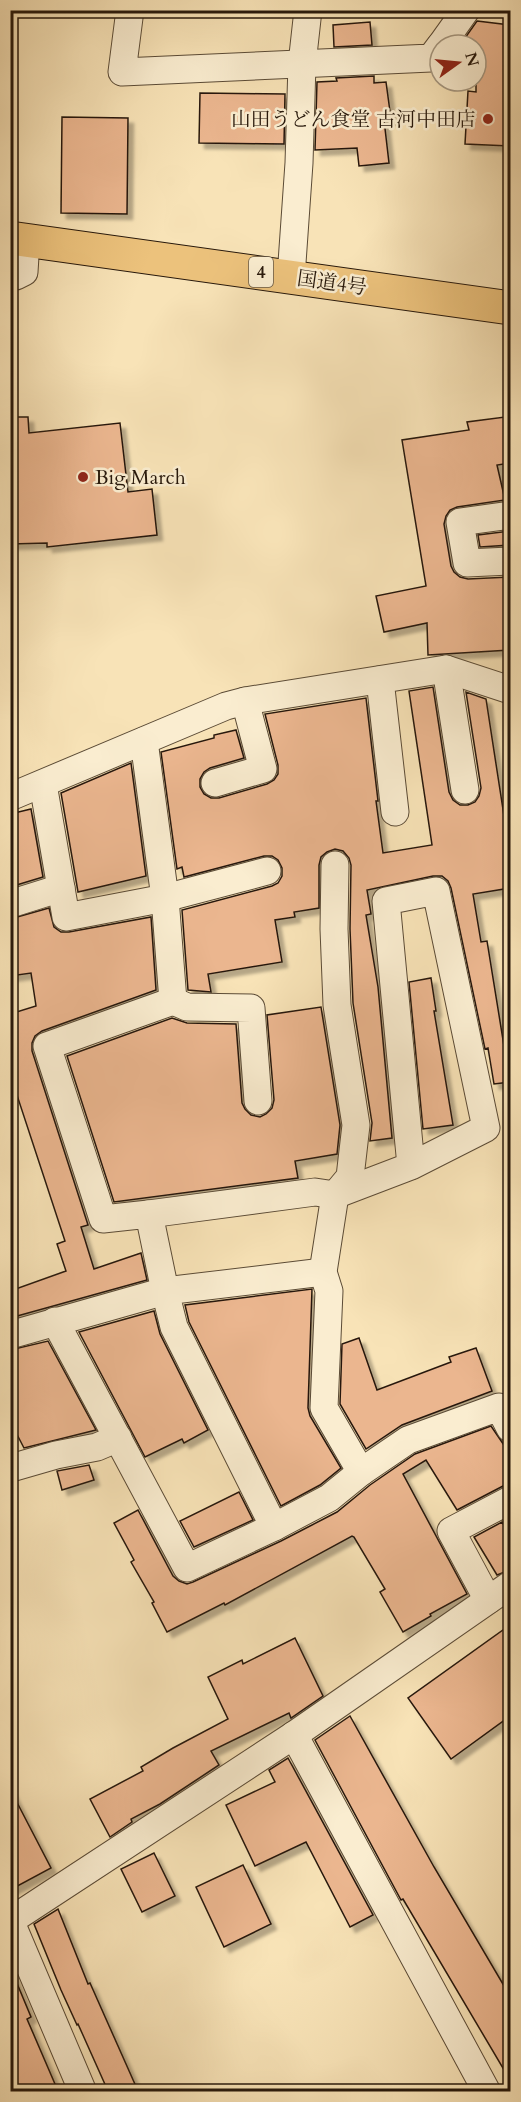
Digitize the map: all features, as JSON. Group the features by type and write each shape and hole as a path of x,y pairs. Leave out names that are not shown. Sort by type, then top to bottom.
{"highway":[{"name":"国道4号","path":"18,239 510,308"}],"street":[{"path":"130,10 122,72 428,58"},
{"path":"291,277 308,10"},
{"path":"449,33 466,10"},
{"path":"10,275 16,276 24,273 18,239"},
{"path":"510,515 460,522 467,563 510,561"},
{"path":"446,669 465,790"},
{"path":"10,797 226,706 245,701 446,669 510,690"},
{"path":"380,680 395,812"},
{"path":"215,783 263,769 245,701"},
{"path":"144,741 165,898 173,1001"},
{"path":"43,784 66,917 165,898 267,871"},
{"path":"334,865 337,1005 356,1125 350,1177 335,1195 323,1272 329,1291 324,1408 360,1472"},
{"path":"10,904 61,888"},
{"path":"258,1101 251,1008 187,1007 173,1001 47,1046 104,1219 315,1192 335,1195 411,1166 486,1128 436,891 386,900 411,1166"},
{"path":"149,1214 174,1327 274,1527"},
{"path":"10,1335 165,1292 323,1272"},
{"path":"55,1321 187,1568 329,1498 360,1472 408,1440 499,1407 510,1428"},
{"path":"10,1465 11,1468 56,1455 97,1447 118,1438"},
{"path":"488,1600 451,1531 510,1500"},
{"path":"82,2091 11,1921 294,1735 510,1585"},
{"path":"294,1735 487,2091"}],"building":[{"path":"477,21 510,25 510,146 465,144 468,93 488,93 488,33 469,33"},
{"path":"370,22 372,45 334,47 333,25"},
{"path":"374,76 374,83 386,82 391,119 384,120 389,163 359,166 357,148 315,150 317,82 337,81 336,78"},
{"path":"200,93 285,94 284,144 199,143"},
{"path":"62,117 128,118 127,214 61,213"},
{"name":"Big March","path":"10,417 28,417 29,433 120,423 128,492 152,489 157,535 47,547 47,543 10,544"},
{"path":"505,417 510,463 497,465 505,500 457,507 450,510 444,524 451,566 460,577 468,579 510,577 510,650 428,655 427,623 384,632 376,596 426,586 402,440 469,430 467,422"},
{"path":"510,531 510,545 480,547 478,535"},
{"path":"433,687 449,792 453,800 460,805 475,802 481,788 466,692 486,699 510,855 510,888 473,894 481,942 487,941 504,1046 508,1045 510,1048 510,1082 494,1084 488,1048 485,1049 448,881 442,876 433,876 367,890 371,914 366,915 378,987 392,1138 370,1141 372,1123 353,1003 350,929 351,865 349,858 343,851 335,849 321,857 319,908 294,912 295,917 275,920 282,962 208,974 211,992 188,990 182,910 272,886 278,883 282,876 282,868 278,860 272,856 264,856 184,877 182,867 177,869 161,752 236,730 244,758 210,768 200,779 200,787 204,794 211,798 219,798 267,784 278,774 278,765 265,714 366,698 383,853 432,845 409,691"},
{"path":"131,763 146,876 78,892 61,793"},
{"path":"31,809 43,877 10,887 10,814"},
{"path":"49,908 54,927 61,932 151,917 156,990 42,1031 35,1036 32,1043 32,1051 88,1225 81,1227 94,1269 141,1253 147,1280 10,1318 10,1291 66,1271 57,1244 65,1241 10,1074 10,1014 36,1006 31,973 10,976 10,919"},
{"path":"431,978 436,1011 434,1011 453,1125 423,1129 409,982"},
{"path":"321,1007 340,1125 337,1154 295,1161 298,1178 114,1202 67,1056 172,1018 187,1023 236,1024 242,1103 251,1115 260,1117 272,1108 274,1100 267,1015"},
{"path":"312,1289 308,1408 310,1416 341,1468 320,1485 281,1506 189,1322 185,1305"},
{"path":"154,1311 160,1334 208,1430 184,1443 182,1439 145,1457 79,1332"},
{"path":"359,1338 377,1390 451,1362 449,1357 476,1348 492,1391 402,1425 366,1449 340,1404 342,1344"},
{"path":"48,1341 96,1430 24,1448 10,1421 10,1350"},
{"path":"491,1426 510,1454 510,1484 457,1510 426,1460 403,1474 467,1594 403,1632 380,1592 385,1589 352,1536 225,1605 224,1603 167,1632 152,1603 154,1602 131,1562 134,1560 114,1523 138,1510 173,1576 187,1584 281,1541 337,1512 370,1485 415,1454"},
{"path":"89,1465 94,1480 62,1490 57,1471"},
{"path":"239,1492 253,1520 194,1547 180,1521"},
{"path":"502,1522 510,1535 510,1570 497,1575 474,1537"},
{"path":"510,1625 510,1716 451,1759 408,1698"},
{"path":"295,1638 323,1696 291,1718 289,1713 211,1751 219,1765 160,1804 131,1819 132,1822 110,1837 90,1799 143,1771 141,1767 173,1748 228,1719 208,1677 242,1660 243,1664"},
{"path":"350,1716 434,1867 510,1996 510,2080 403,1899 401,1900 315,1740"},
{"path":"288,1758 373,1915 350,1927 306,1842 255,1866 226,1805 275,1782 269,1770"},
{"path":"10,1789 51,1868 10,1890"},
{"path":"154,1853 175,1896 142,1912 121,1869"},
{"path":"243,1865 271,1924 224,1947 196,1887"},
{"path":"58,1909 88,1984 90,1983 138,2091 108,2091 61,1990 34,1924"},
{"path":"11,1969 31,2017 27,2019 58,2091 10,2091"}],"place":[{"name":"山田うどん食堂 古河中田店","path":"488,119"},
{"name":"Big March","path":"83,477"}]}
